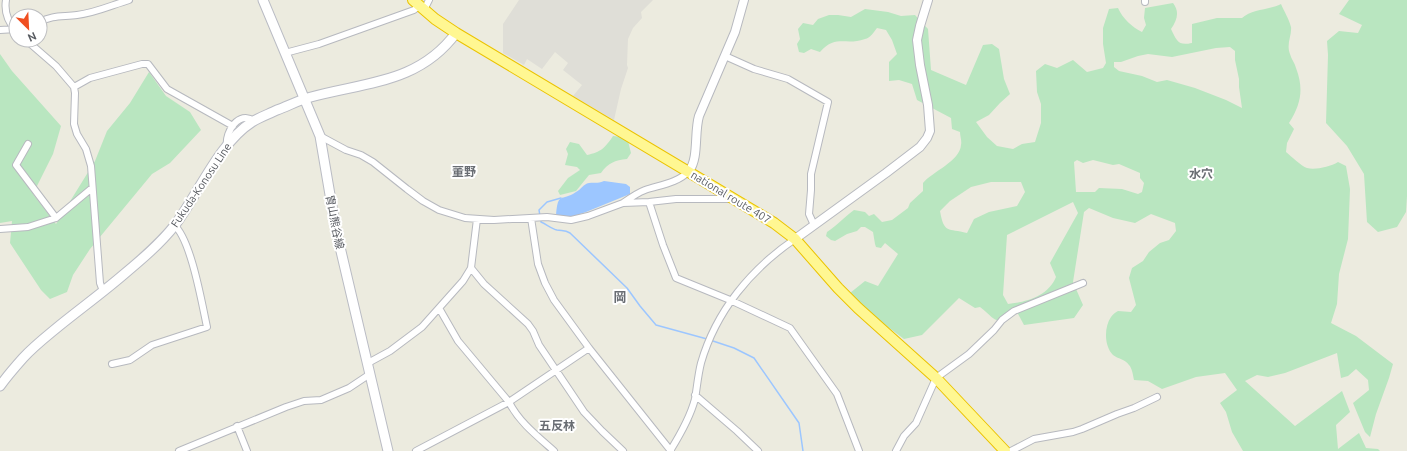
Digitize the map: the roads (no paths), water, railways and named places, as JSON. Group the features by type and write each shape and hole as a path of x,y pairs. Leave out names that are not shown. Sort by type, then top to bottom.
{"highway":[{"name":"national route 407","path":"419,5 456,33 774,223 795,239 838,288 858,308 936,378 1005,451"}],"main road":[{"name":"胄山熊谷線","path":"263,0 320,136 336,230 388,451"},
{"name":"Fukuda-Konosu Line","path":"1,383 23,357 150,252 174,225 227,146 235,136 254,121 304,99 383,81 402,74 438,53 456,33"}],"street":[{"path":"6,0 5,6 8,21"},
{"path":"48,19 53,17 77,15 129,0"},
{"path":"285,53 319,44 414,10 419,5 429,0"},
{"path":"320,136 373,162 407,190 439,210 454,216 477,219 547,217 571,220 582,218 623,203 636,194 676,181 685,176 692,167 694,161 698,116 736,32 744,0"},
{"path":"531,218 538,264 545,283 561,311 670,451 683,429 696,395 701,363 712,334 730,300 755,272 780,250 886,173 920,147 927,138 930,131 928,105 920,65 917,40 928,0"},
{"path":"35,48 56,66 74,87 74,124 77,134 86,150 90,166 100,283 103,291"},
{"path":"725,56 754,69 788,78 828,102 811,174 809,214 814,224"},
{"path":"74,87 90,78 102,74 142,64 148,64 167,89 233,126"},
{"path":"227,146 227,138 237,120 244,117 250,118 254,121"},
{"path":"28,144 16,165 56,218"},
{"path":"0,229 28,228 56,218 92,188"},
{"path":"623,203 676,199 736,199"},
{"path":"649,202 676,278 730,300 790,328 838,394 859,451"},
{"path":"368,364 407,339 422,327 463,281 471,268 477,219"},
{"path":"112,364 130,360 152,345 207,327 190,256 180,231 174,225"},
{"path":"471,268 484,284 528,324 539,345 584,412 623,451"},
{"path":"896,451 904,436 916,423 936,378 969,354 994,330 1002,320 1014,311 1083,283"},
{"path":"438,308 458,341 509,402 530,430 554,451"},
{"path":"416,451 509,402 589,348"},
{"path":"179,451 286,407 304,401 321,400 349,388 370,374"},
{"path":"696,395 758,451"},
{"path":"1011,451 1034,439 1073,432 1134,408 1157,397"},
{"path":"237,426 248,451"},
{"path":"900,444 903,451"}],"water":[{"path":"604,181 626,184 630,187 630,194 574,216 556,216 558,203 561,198 571,195 584,185"}],"waterway":[{"path":"540,216 539,210 547,202 561,198"},
{"path":"541,220 541,222 553,229 570,233 627,288 656,325 707,339"},
{"path":"710,340 734,348 754,358 799,423 803,451"}],"district":[{"name":"董野","path":"464,171"},
{"name":"水穴","path":"1201,173"},
{"name":"岡","path":"620,297"},
{"name":"五反林","path":"557,425"}]}
